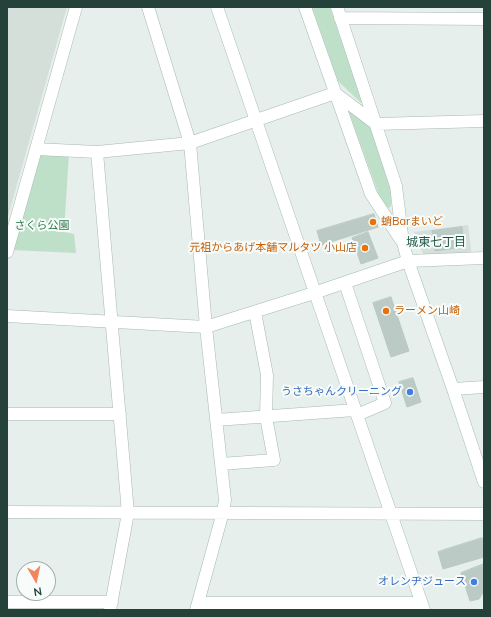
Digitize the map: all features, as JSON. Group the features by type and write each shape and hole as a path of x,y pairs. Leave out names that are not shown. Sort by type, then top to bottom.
{"street":[{"path":"7,252 76,7"},
{"path":"148,7 190,143 206,327 225,500 197,606 423,606 390,514 217,7"},
{"path":"305,7 371,194 403,243"},
{"path":"484,19 339,12 396,186 403,243 408,261 484,482"},
{"path":"36,149 97,152 190,143 335,92"},
{"path":"335,92 376,124 484,121"},
{"path":"7,602 111,606 128,513 97,152"},
{"path":"7,316 206,327 345,283 408,261 484,258"},
{"path":"216,420 356,413 385,402 345,283"},
{"path":"221,464 274,460 266,417 266,375 255,312"},
{"path":"453,389 484,387"},
{"path":"7,414 120,414"},
{"path":"7,512 484,514"}],"shaded area":[{"path":"7,7 67,7 7,220"},
{"path":"468,225 472,257 425,258 414,232"}],"green space":[{"path":"312,7 330,7 362,101 361,103 338,81"},
{"path":"346,104 371,126 392,191 391,206 389,208 379,195"},
{"name":"さくら公園","path":"38,151 69,153 64,232 74,234 76,253 11,250"}],"building":[{"path":"374,214 378,227 321,245 317,231"},
{"path":"462,227 464,247 435,251 432,231"},
{"name":"元祖からあげ本舗マルタツ 小山店","path":"368,232 378,258 361,264 352,238"},
{"path":"391,297 409,351 391,357 373,303"},
{"name":"うさちゃんクリーニング","path":"413,378 421,402 407,407 399,382"},
{"path":"482,538 484,544 484,557 443,569 438,552"},
{"name":"オレンヂジュース","path":"484,564 484,591 479,599 470,601 461,573"}],"place":[{"name":"蛸Barまいど","path":"373,222"},
{"name":"元祖からあげ本舗マルタツ 小山店","path":"365,248"},
{"name":"ラーメン山崎","path":"386,311"},
{"name":"うさちゃんクリーニング","path":"410,392"},
{"name":"オレンヂジュース","path":"474,582"}],"district":[{"name":"城東七丁目","path":"436,242"}]}
